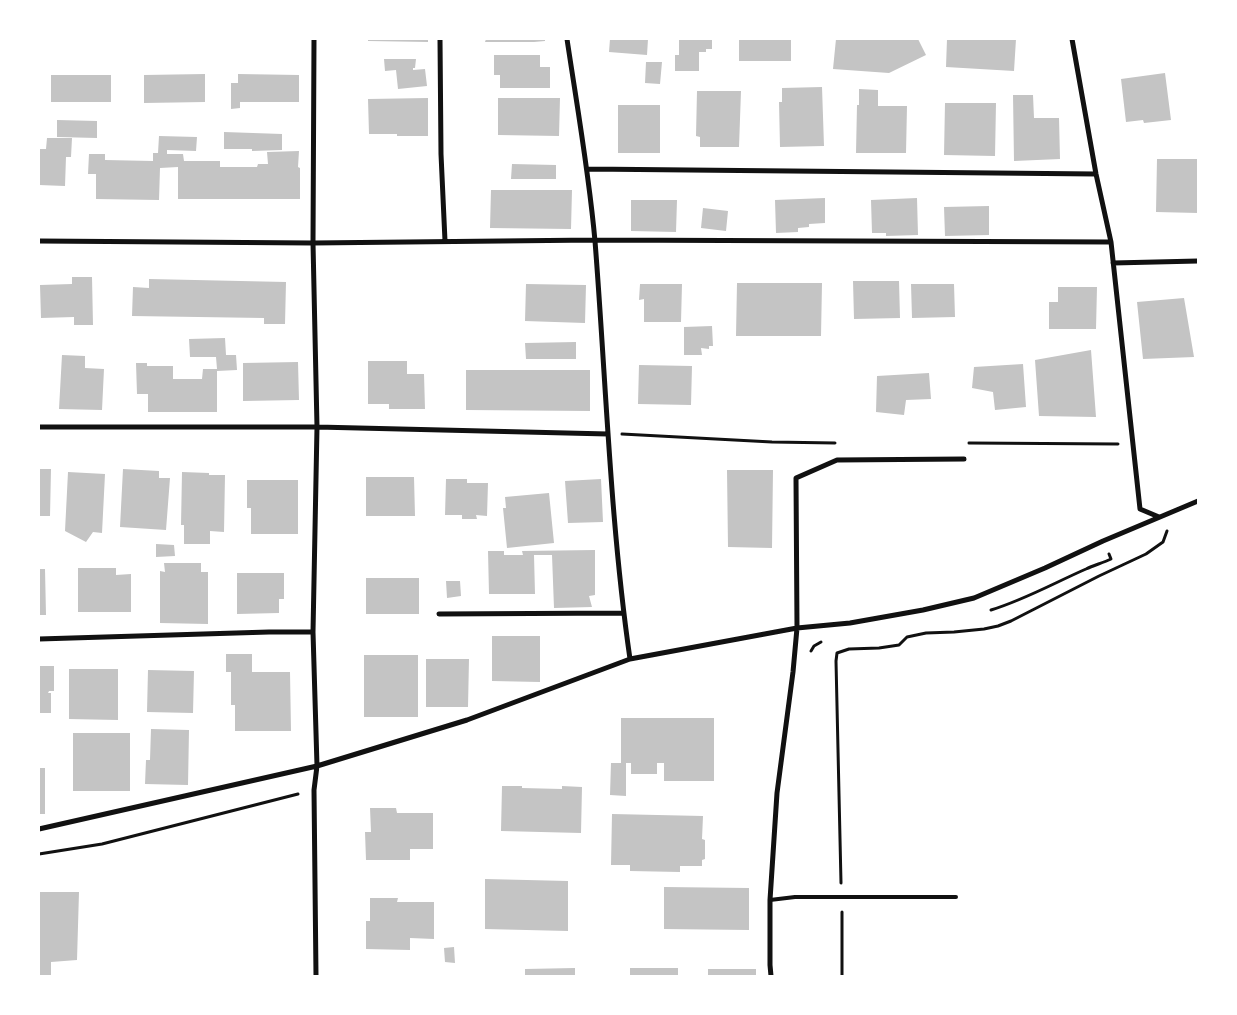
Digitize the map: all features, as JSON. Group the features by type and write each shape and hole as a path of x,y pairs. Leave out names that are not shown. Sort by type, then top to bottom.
{"street":[{"path":"314,39 313,243 317,428 314,632 317,766 314,790 316,976"},
{"path":"440,39 441,154 445,241"},
{"path":"567,39 587,168 595,240 608,434 623,613 630,659"},
{"path":"1072,39 1096,174 1111,242 1140,509 1159,517"},
{"path":"587,168 1096,174"},
{"path":"39,241 313,243 595,240 1111,242"},
{"path":"1113,263 1198,262"},
{"path":"39,427 317,428 608,434"},
{"path":"771,976 770,900 777,793 797,628 796,478 837,460 964,459"},
{"path":"39,829 317,766 467,720 630,659 797,628 850,623 923,610 974,598 1198,501"},
{"path":"439,614 623,613"},
{"path":"39,639 314,632"}],"lane":[{"path":"770,900 796,897 956,897"}],"path":[{"path":"608,434 772,442 840,443"},
{"path":"967,444 1134,445"},
{"path":"842,976 837,653 849,649 899,645 907,637 926,633 984,629 1011,621 1146,554 1163,542 1167,532 1159,517"},
{"path":"983,612 1016,602 1103,563 1111,559 1109,553"},
{"path":"810,652 821,641 827,640"},
{"path":"39,854 102,844 314,790"}],"building":[{"path":"368,39 428,39 428,42 368,41"},
{"path":"486,39 545,39 545,41 485,42"},
{"path":"610,39 648,39 647,55 609,52"},
{"path":"679,39 712,39 712,49 706,49 706,52 699,52 699,71 675,71 675,55 679,55"},
{"path":"739,39 791,39 791,61 739,61"},
{"path":"836,39 918,39 926,55 889,73 833,69"},
{"path":"947,39 1016,39 1014,71 946,67"},
{"path":"494,55 540,55 540,67 550,67 550,88 500,88 500,75 494,75"},
{"path":"384,59 416,59 413,70 425,69 427,86 398,89 396,70 385,71"},
{"path":"646,62 662,62 660,84 645,83"},
{"path":"1165,73 1171,120 1144,123 1143,120 1126,122 1121,79"},
{"path":"205,74 205,102 144,103 144,75"},
{"path":"238,74 299,75 299,102 240,102 240,108 231,109 231,83 238,83"},
{"path":"51,75 111,75 111,102 51,102"},
{"path":"822,87 824,146 780,147 779,102 782,102 782,88"},
{"path":"859,89 878,90 878,106 907,106 906,153 856,153"},
{"path":"697,91 741,91 739,147 700,147 700,137 696,136"},
{"path":"1013,95 1033,95 1034,118 1059,118 1060,159 1014,161"},
{"path":"428,98 428,136 369,134 368,99"},
{"path":"498,98 560,98 559,136 498,135"},
{"path":"945,103 996,103 995,156 944,155"},
{"path":"618,105 660,105 660,153 618,153"},
{"path":"57,120 97,121 97,138 57,137"},
{"path":"224,132 282,134 282,150 252,151 252,149 224,149"},
{"path":"159,136 197,137 196,151 167,150 167,154 183,154 184,161 220,161 220,167 257,167 258,164 268,164 267,152 299,151 300,199 178,199 178,167 160,168 159,200 96,199 96,174 88,174 89,154 105,154 105,160 153,161 153,153 158,153"},
{"path":"47,138 72,138 71,157 66,157 65,186 39,185 39,149 46,149"},
{"path":"1157,159 1198,159 1198,213 1156,212"},
{"path":"512,164 556,165 556,179 511,179"},
{"path":"491,190 572,190 571,229 490,228"},
{"path":"825,198 825,223 809,224 809,227 798,228 798,232 776,233 775,200"},
{"path":"917,198 918,235 886,236 886,233 872,233 871,200"},
{"path":"631,200 677,200 676,232 631,231"},
{"path":"989,206 989,235 945,236 944,207"},
{"path":"703,208 728,211 726,231 701,228"},
{"path":"72,277 92,277 93,325 74,325 74,317 41,318 40,285 72,284"},
{"path":"149,279 286,282 285,324 264,324 264,318 132,316 133,287 149,288"},
{"path":"853,281 899,281 900,318 854,319"},
{"path":"737,283 822,283 821,336 736,336"},
{"path":"526,284 586,285 585,323 525,321"},
{"path":"640,284 682,284 681,322 644,322 644,299 639,300"},
{"path":"911,284 954,284 955,317 912,318"},
{"path":"1058,287 1097,287 1096,329 1049,329 1049,302 1058,302"},
{"path":"1184,298 1194,357 1143,359 1137,302"},
{"path":"712,326 713,346 709,346 709,349 701,348 702,355 684,355 684,327"},
{"path":"225,338 226,355 236,355 237,370 217,371 217,412 148,412 148,394 137,394 136,363 147,363 147,366 173,366 173,379 202,379 203,369 217,369 216,357 190,357 189,339"},
{"path":"576,342 576,359 526,359 525,343"},
{"path":"1091,350 1096,417 1039,416 1035,360"},
{"path":"62,355 85,356 85,368 104,369 102,410 59,409"},
{"path":"368,361 407,361 407,374 424,374 425,409 389,409 389,404 368,404"},
{"path":"298,362 299,400 243,401 243,363"},
{"path":"1023,364 1026,407 995,410 993,392 972,388 974,367"},
{"path":"639,365 692,366 691,405 638,404"},
{"path":"466,370 590,370 590,411 466,410"},
{"path":"929,373 931,399 906,400 904,415 876,412 877,376"},
{"path":"39,469 51,469 50,516 39,516"},
{"path":"123,469 159,471 159,478 170,478 166,530 120,527"},
{"path":"727,470 773,470 772,548 728,547"},
{"path":"68,472 105,474 102,533 93,532 86,542 65,531"},
{"path":"182,472 225,475 224,532 210,531 210,544 184,544 184,525 181,525"},
{"path":"366,477 414,477 415,516 366,516"},
{"path":"446,479 467,479 467,483 488,483 487,516 476,515 477,519 462,519 462,515 445,515"},
{"path":"601,479 603,522 568,523 565,481"},
{"path":"247,480 298,480 298,534 251,534 251,508 247,508"},
{"path":"549,493 554,543 507,548 503,508 506,508 505,497"},
{"path":"156,544 174,545 175,556 156,557"},
{"path":"595,550 595,595 589,596 592,607 554,608 552,555 534,555 535,594 489,594 488,551 504,551 504,555 523,555 522,551"},
{"path":"164,563 201,563 201,572 208,572 208,624 160,623 160,571 165,572"},
{"path":"78,568 116,568 116,575 131,574 131,612 78,612"},
{"path":"39,569 45,569 46,615 39,615"},
{"path":"237,573 284,573 284,599 279,599 279,613 237,614"},
{"path":"366,578 419,578 419,614 366,614"},
{"path":"446,581 460,581 461,596 447,598"},
{"path":"492,636 540,636 540,682 492,681"},
{"path":"226,654 252,654 252,672 290,672 291,731 235,731 235,705 231,705 231,672 226,672"},
{"path":"364,655 418,655 418,717 364,717"},
{"path":"426,659 469,659 468,707 426,707"},
{"path":"39,666 54,666 54,691 49,691 48,693 51,693 51,713 39,713"},
{"path":"69,669 118,669 118,720 69,719"},
{"path":"148,670 194,671 193,713 147,712"},
{"path":"621,718 714,718 714,781 664,781 664,763 657,763 657,774 631,774 631,763 626,763 626,796 610,795 611,763 621,763"},
{"path":"151,729 189,730 188,785 145,784 146,760 150,760"},
{"path":"73,733 130,733 130,791 73,791"},
{"path":"39,768 45,768 45,814 39,814"},
{"path":"502,786 562,789 562,786 582,787 581,833 501,831"},
{"path":"370,808 396,808 397,813 433,813 433,849 410,849 410,860 366,860 365,832 371,832"},
{"path":"612,814 703,816 702,839 705,840 705,859 702,860 702,866 680,866 680,872 630,871 630,865 611,865"},
{"path":"485,879 568,881 568,931 485,929"},
{"path":"664,887 749,888 749,930 664,929"},
{"path":"39,892 79,892 77,960 51,962 51,976 39,976"},
{"path":"370,898 398,898 397,902 434,902 434,939 410,938 410,950 366,949 366,921 370,921"},
{"path":"454,947 455,963 445,962 444,948"},
{"path":"575,968 575,976 525,976 525,969"},
{"path":"630,968 678,968 678,976 630,976"},
{"path":"708,969 756,969 756,976 708,976"}]}
